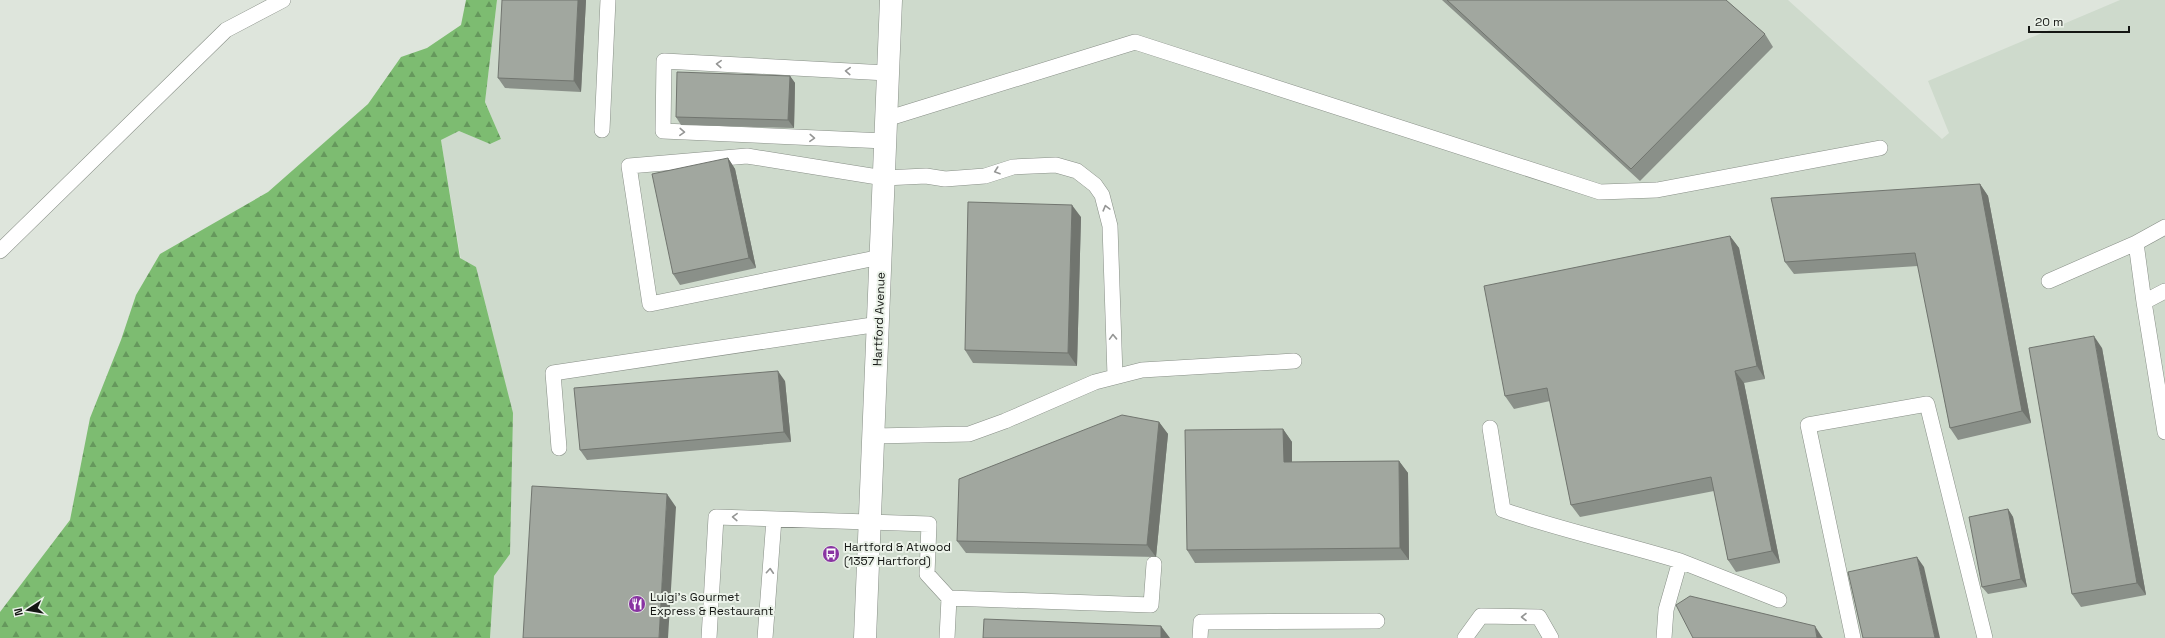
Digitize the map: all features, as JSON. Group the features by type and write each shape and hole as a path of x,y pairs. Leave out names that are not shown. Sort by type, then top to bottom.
{"main road":[{"name":"Hartford Avenue","path":"865,638 879,324 887,73 891,0"}],"lane":[{"path":"0,251 226,30 283,0"},
{"path":"602,130 608,0"},
{"path":"886,119 1136,42 1600,192 1657,190 1880,148"},
{"path":"885,141 663,131 664,61 887,73"},
{"path":"881,257 650,304 628,166 747,156 884,178 926,176 953,178 985,176 1013,167 1056,165 1077,171 1085,176 1102,195 1110,226 1115,376"},
{"path":"2049,281 2136,243 2165,227"},
{"path":"2136,243 2165,432"},
{"path":"2144,302 2165,291"},
{"path":"559,448 553,374 879,324"},
{"path":"874,436 969,434 1005,421 1095,382 1142,370 1294,361"},
{"path":"1853,638 1808,425 1927,404 1985,638"},
{"path":"1490,428 1503,510 1543,524 1615,541 1680,560 1779,600"},
{"path":"709,638 716,516 870,523 929,524 927,574 949,598 947,638"},
{"path":"765,638 774,519"},
{"path":"1664,638 1666,610 1680,560"},
{"path":"949,598 1151,605 1154,564"},
{"path":"1465,638 1481,616 1488,616 1539,617 1551,638"},
{"path":"1200,638 1201,622 1377,622"}],"shaded area":[{"path":"497,0 1788,0 1942,139 1949,133 1928,81 2120,0 2165,0 2165,638 490,638 494,576 510,554 441,140 459,131 490,144 501,139 485,102"}],"green space":[{"path":"466,0 497,0 485,102 501,139 490,144 459,131 441,140 460,258 476,267 513,413 510,554 494,576 490,638 0,638 0,612 70,520 90,418 121,340 136,295 160,254 268,192 368,104 401,57 427,48 461,25"}],"building":[{"path":"502,0 578,0 574,81 498,78"},
{"path":"1447,0 1726,0 1765,34 1631,169"},
{"path":"677,72 790,76 788,120 676,117"},
{"path":"728,158 749,258 673,274 652,174"},
{"path":"1980,184 2022,411 1950,428 1915,253 1785,262 1771,198"},
{"path":"968,202 1072,205 1068,353 965,350"},
{"path":"1730,236 1757,366 1735,371 1772,551 1728,560 1711,477 1571,505 1547,388 1505,396 1484,286"},
{"path":"2094,336 2137,583 2072,594 2029,348"},
{"path":"778,371 784,432 580,450 574,388"},
{"path":"1122,415 1159,422 1147,545 957,541 959,479"},
{"path":"1283,429 1284,462 1399,461 1400,548 1187,550 1185,430"},
{"path":"532,486 667,494 659,638 523,638"},
{"path":"2008,509 2021,579 1982,587 1969,517"},
{"path":"1917,557 1935,638 1863,638 1848,572"},
{"path":"1690,596 1815,626 1817,638 1693,638 1676,605"},
{"path":"984,619 1161,626 1161,638 983,638"}],"place":[{"name":"Hartford & Atwood (1357 Hartford)","path":"831,554"},
{"name":"Luigi's Gourmet Express & Restaurant","path":"637,604"}]}
